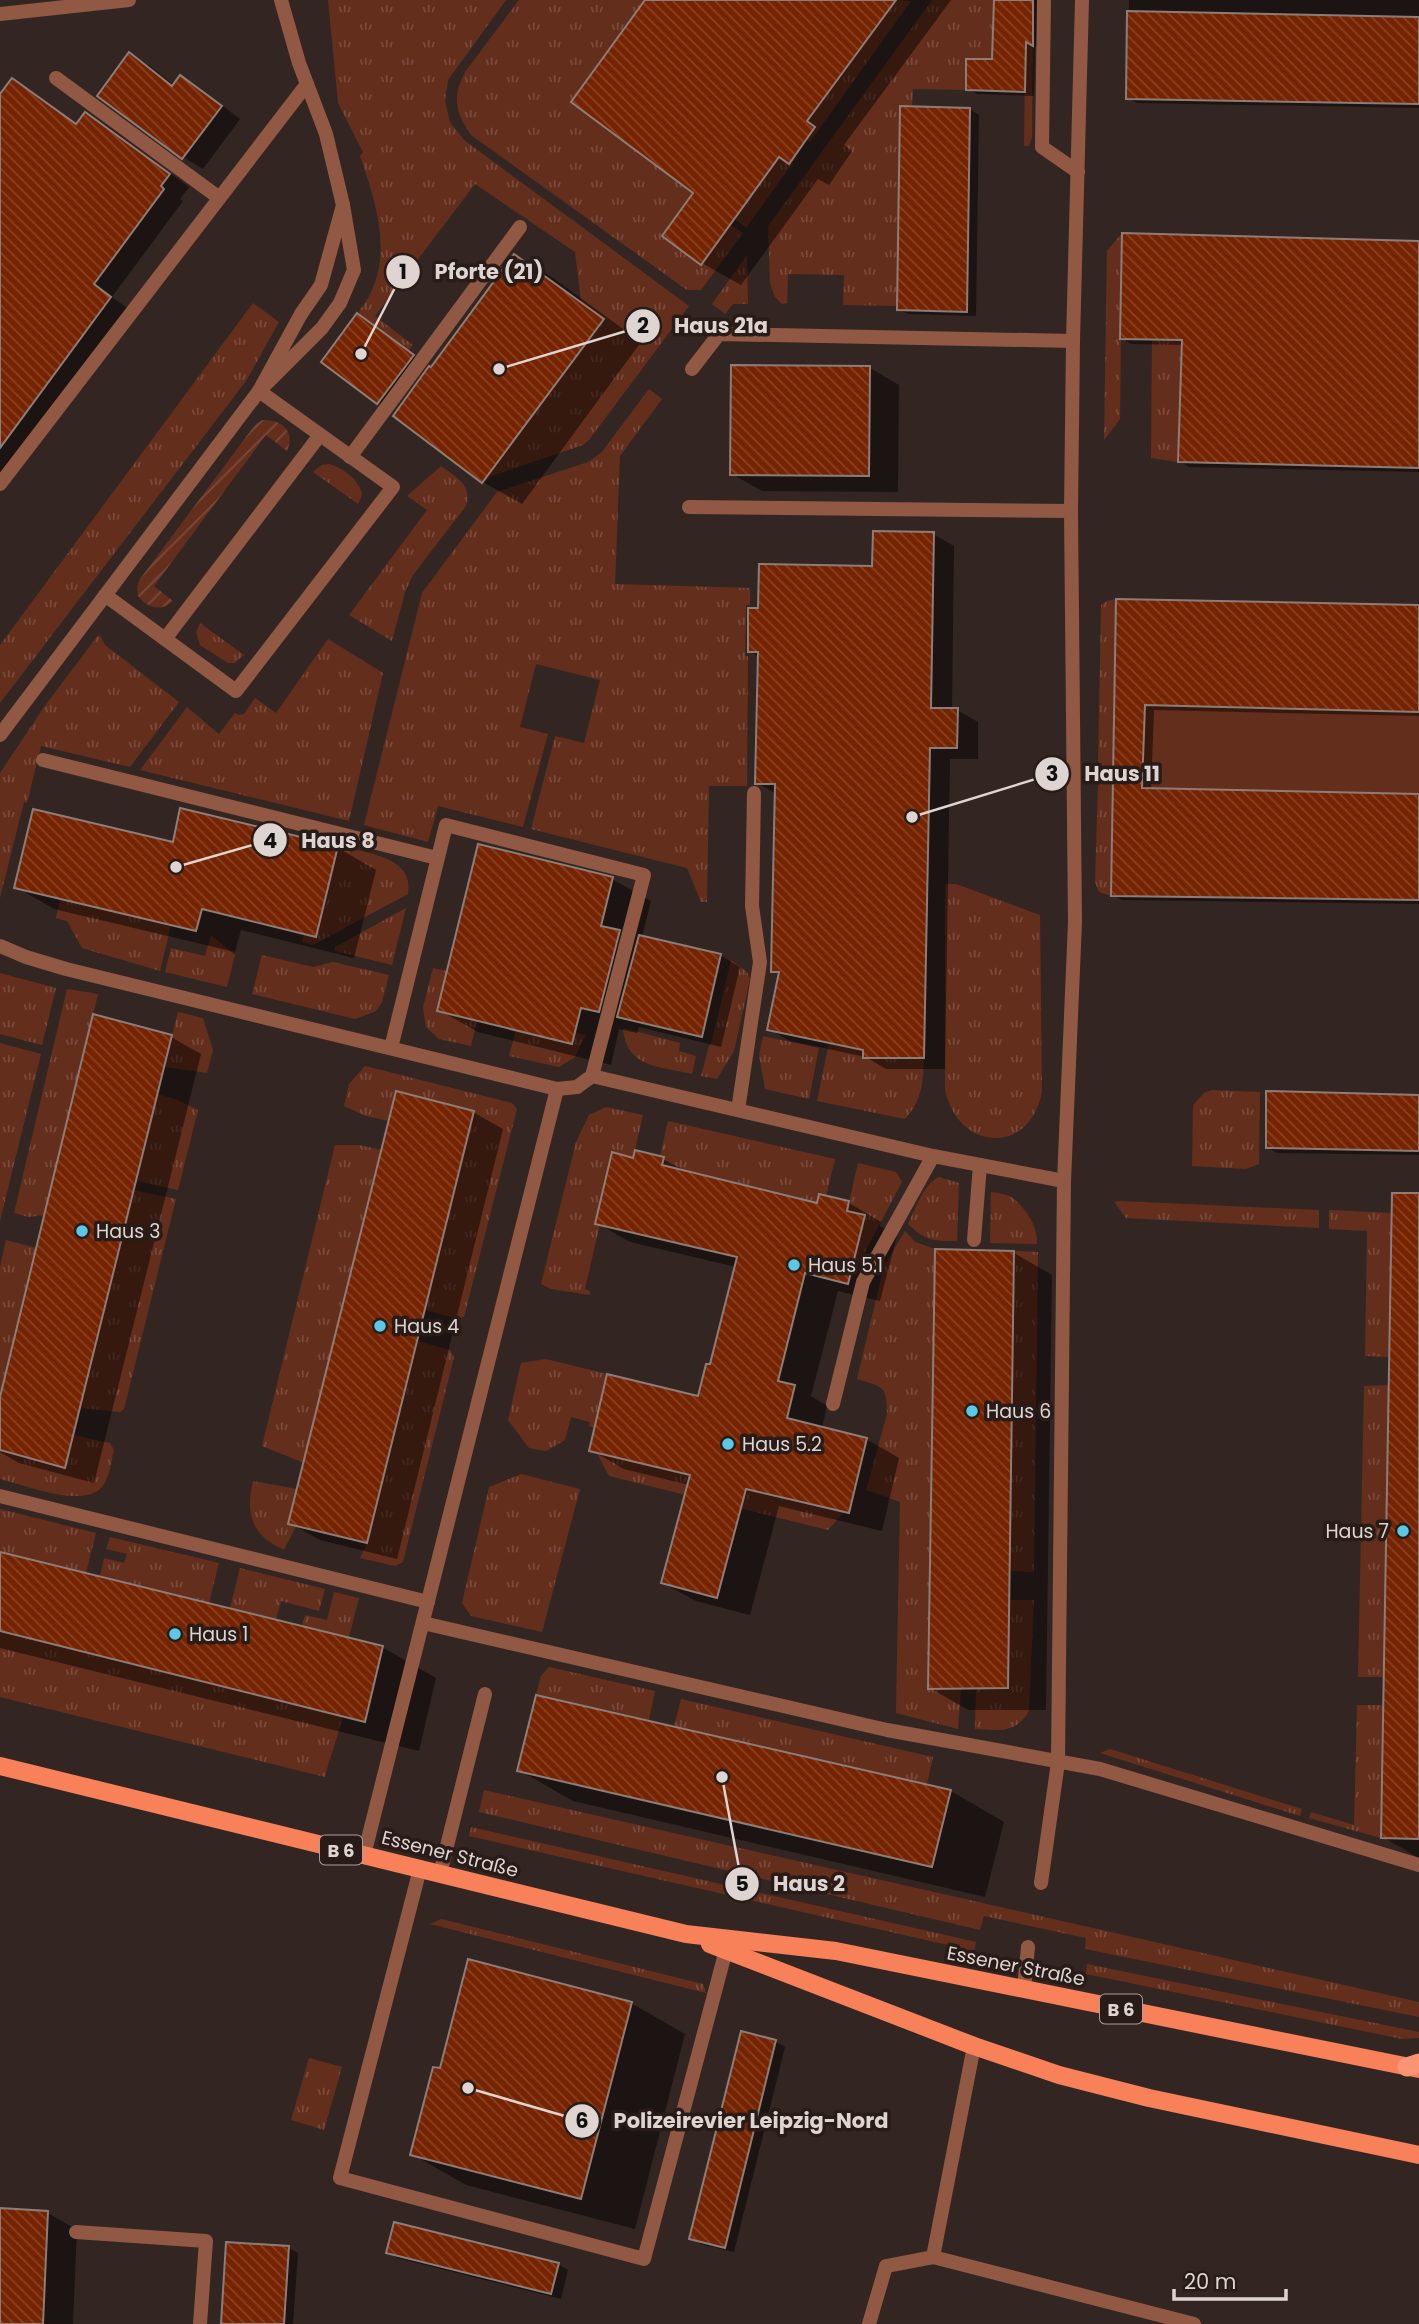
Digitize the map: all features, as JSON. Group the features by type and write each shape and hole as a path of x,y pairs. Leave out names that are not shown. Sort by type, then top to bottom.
{"main road":[{"name":"Essener Straße","path":"0,1766 686,1934 836,1951 1415,2066"},
{"name":"Essener Straße","path":"686,1934 974,2046 1059,2075 1149,2098 1419,2155"}],"street":[{"path":"0,14 129,0"},
{"path":"0,735 259,391 322,328 340,303 354,270 343,205 326,134 281,0"},
{"path":"1044,0 1042,147 1077,172"},
{"path":"1041,1883 1058,1762 1064,1181 1075,922 1071,511 1073,341 1083,0"},
{"path":"56,78 218,197"},
{"path":"0,484 307,84"},
{"path":"259,391 301,314 321,285 343,205"},
{"path":"350,457 520,227"},
{"path":"692,369 719,334 1073,341"},
{"path":"105,595 236,691 393,487 259,391"},
{"path":"165,639 320,435"},
{"path":"689,507 1071,511"},
{"path":"43,761 437,858"},
{"path":"738,1110 761,962 752,906 754,793"},
{"path":"0,946 66,969 557,1089 577,1087 592,1076 644,875 446,825 391,1048"},
{"path":"592,1076 933,1156 1064,1181"},
{"path":"364,1855 557,1089"},
{"path":"833,1404 863,1282 933,1156"},
{"path":"974,1240 980,1165"},
{"path":"0,1496 428,1602"},
{"path":"423,1623 887,1730 1100,1769 1419,1865"},
{"path":"440,1874 485,1694"},
{"path":"420,1869 340,2178 644,2259 726,1950"},
{"path":"1024,1989 1028,1947"},
{"path":"933,2257 974,2046"},
{"path":"76,2232 206,2241 200,2324"},
{"path":"869,2324 886,2266 933,2257 1194,2324"}],"green space":[{"path":"328,0 506,0 448,80 445,101 450,122 464,140 689,306 583,445 492,476 482,483 603,319 581,302 575,252 475,184 375,316 413,345 371,400 401,346 361,316 359,311 371,293 378,274 380,235 360,156 363,152 338,103"},
{"path":"519,0 645,0 571,103 693,193 663,236 701,265 731,225 743,233 701,290 687,290 471,135 459,112 458,89 465,72"},
{"path":"896,0 911,1 810,142 807,139 807,121"},
{"path":"932,0 1033,0 1032,137 1029,146 1024,146 1025,60 967,59 966,90 913,89 912,106 900,107 897,306 843,305 844,275 788,274 787,303 782,304 775,297 770,283 768,226"},
{"path":"779,157 789,164 797,157 746,228 735,219"},
{"path":"1122,233 1120,419 1104,440 1107,251"},
{"path":"747,255 748,304 733,304 725,314 712,304"},
{"path":"253,303 279,322 246,381 0,703 0,645"},
{"path":"1162,323 1419,328 1181,373 1178,462 1151,458 1152,340 1162,340"},
{"path":"649,389 662,399 620,456 615,584 750,588 750,605 746,605 745,656 748,656 747,786 709,786 707,902 701,902 687,868 531,829 555,736 584,743 600,680 536,664 520,727 548,734 523,827 438,806 428,842 364,825 422,593 497,492 588,462 601,453"},
{"path":"262,420 281,424 285,428 290,438 287,451 266,435 154,586 173,601 159,608 146,603 138,596 140,579 255,425"},
{"path":"329,464 340,468 358,484 362,495 358,504 313,472 322,465"},
{"path":"441,466 462,482 468,499 466,506 413,575 405,592 392,641 349,615 427,510 407,496"},
{"path":"1116,599 1116,705 1419,712 1419,794 1113,788 1111,896 1099,892 1095,882 1098,783 1204,786 1204,770 1098,767 1101,605","holes":["1144,732 1206,734 1205,766 1114,763 1115,737 1144,738"]},
{"path":"200,623 244,655 235,663 228,663 200,645 196,632"},
{"path":"99,634 105,645 179,702 130,767 41,746 0,898 0,773 44,707"},
{"path":"328,639 383,673 349,821 140,770 187,707 219,734 235,713 244,714 255,698 276,713"},
{"path":"1115,705 1419,712 1419,794 1113,788"},
{"path":"338,846 374,854 396,864 404,871 408,881 408,894 313,945 302,942 304,934 316,936"},
{"path":"945,884 956,884 1040,915 1042,1091 1035,1112 1024,1127 1010,1136 994,1138 978,1134 964,1125 952,1110 945,1089"},
{"path":"60,899 171,925 160,971 82,948 67,921 56,918"},
{"path":"406,908 392,965 335,951 335,947"},
{"path":"211,935 235,955 227,987 165,972 171,948 205,956"},
{"path":"262,955 313,967 333,962 389,975 382,1002 376,1011 355,1019 252,994"},
{"path":"731,960 747,972 750,979 734,1051 717,1079 701,1076"},
{"path":"433,968 447,971 477,1020 471,1046 439,1039 426,1027 423,1007"},
{"path":"0,973 56,988 42,1045 0,1034"},
{"path":"67,989 98,994 44,1215 28,1217 14,1213"},
{"path":"864,998 864,1058 924,1058 918,1098 905,1119 817,1101 836,1009"},
{"path":"178,1012 203,1018 213,1050 207,1073 164,1067"},
{"path":"623,1028 680,1043 679,1051 696,1056 692,1074 656,1066 637,1058 625,1041"},
{"path":"516,1030 572,1044 575,1032 586,1035 575,1057 559,1067 509,1056"},
{"path":"763,1036 819,1048 809,1099 765,1089 759,1055"},
{"path":"0,1043 41,1054 0,1221"},
{"path":"365,1066 512,1103 517,1109 464,1317 458,1319 425,1310 474,1111 397,1091 389,1121 366,1116 344,1106 349,1084"},
{"path":"1212,1090 1260,1092 1259,1164 1246,1169 1192,1166 1193,1105 1204,1093"},
{"path":"157,1094 198,1110 178,1190 136,1181"},
{"path":"606,1107 643,1115 633,1158 612,1153 595,1223 600,1224 585,1289 590,1291 590,1295 551,1289 541,1284 576,1142 589,1115"},
{"path":"668,1121 835,1159 826,1196 819,1194 817,1203 662,1165 664,1157 660,1156"},
{"path":"335,1145 359,1145 382,1150 304,1463 262,1446"},
{"path":"858,1163 896,1172 902,1182 848,1284 864,1215 847,1211"},
{"path":"939,1177 959,1183 957,1241 930,1239 908,1224 924,1191"},
{"path":"134,1190 176,1199 124,1409 120,1412 80,1408"},
{"path":"991,1192 1012,1197 1023,1208 1034,1225 1037,1244 990,1243"},
{"path":"1114,1202 1319,1210 1319,1228 1126,1218"},
{"path":"1329,1210 1392,1213 1389,1357 1365,1356 1367,1231 1329,1229"},
{"path":"905,1231 915,1242 935,1249 928,1688 961,1689 958,1729 896,1713 900,1502 866,1490 887,1414 887,1404 882,1389 857,1379 884,1266"},
{"path":"6,1240 36,1248 0,1397 0,1267"},
{"path":"1014,1251 1038,1252 1034,1572 1009,1571"},
{"path":"418,1341 450,1350 454,1357 403,1562 395,1566 360,1558 367,1543"},
{"path":"546,1359 607,1374 595,1428 589,1426 590,1422 571,1417 565,1440 546,1451 529,1448 508,1420 521,1363"},
{"path":"1389,1385 1384,1677 1358,1677 1364,1386"},
{"path":"73,1435 110,1443 114,1450 105,1483 93,1493 82,1496 53,1494 0,1479 0,1450 65,1468"},
{"path":"597,1453 844,1512 828,1530 609,1476"},
{"path":"521,1474 580,1489 542,1632 471,1616 462,1603 489,1487"},
{"path":"253,1481 297,1489 296,1526 284,1550 265,1538 254,1523 250,1504"},
{"path":"0,1509 96,1533 86,1573 0,1552"},
{"path":"110,1537 219,1563 209,1603 100,1576 104,1558 124,1563 127,1554 106,1549"},
{"path":"240,1568 325,1589 319,1611 281,1601 276,1620 230,1608"},
{"path":"334,1592 359,1598 349,1637 302,1626 305,1615 327,1620"},
{"path":"1009,1600 1034,1600 1029,1711 1018,1724 1006,1729 975,1729 976,1688 1008,1688"},
{"path":"0,1631 343,1716 325,1777 0,1697"},
{"path":"549,1667 655,1691 649,1720 536,1694 541,1676"},
{"path":"681,1699 933,1757 927,1784 674,1726"},
{"path":"1357,1705 1383,1705 1381,1838 1309,1818 1311,1812 1354,1825"},
{"path":"1110,1749 1302,1809 1300,1816 1100,1753"},
{"path":"484,1790 1419,2002 1419,2017 1085,1949 1086,1938 984,1916 980,1930 479,1812"},
{"path":"471,1827 976,1942 974,1951 469,1836"},
{"path":"441,1919 703,1984 706,1993 430,1924"},
{"path":"1087,1964 1419,2032 1419,2038 1402,2039 1086,1974"},
{"path":"309,2058 342,2067 324,2130 291,2120"}],"building":[{"path":"645,0 896,0 807,121 815,127 789,164 779,157 701,265 662,236 693,193 571,102"},
{"path":"994,0 1033,0 1033,46 1026,42 1025,92 966,90 966,59 992,59"},
{"path":"1127,11 1419,17 1419,104 1126,99"},
{"path":"129,52 172,86 180,75 222,106 182,159 97,96"},
{"path":"12,78 76,124 85,112 170,174 161,186 164,189 94,284 111,297 0,448 0,94"},
{"path":"900,106 970,108 967,312 897,310"},
{"path":"1122,233 1419,241 1419,468 1178,462 1182,340 1120,339"},
{"path":"514,254 604,319 482,483 393,416"},
{"path":"357,313 414,355 377,404 321,362"},
{"path":"731,365 870,366 869,476 730,475"},
{"path":"873,531 934,532 931,708 958,708 957,748 930,748 924,1058 863,1058 863,1050 767,1030 779,972 771,972 775,784 755,784 758,652 748,652 748,608 758,608 759,564 872,566"},
{"path":"1116,599 1419,605 1419,712 1145,705 1142,788 1419,794 1419,900 1111,896"},
{"path":"180,808 338,846 316,937 202,909 196,931 14,888 33,809 173,842"},
{"path":"478,844 613,877 601,926 620,930 599,1012 581,1008 572,1044 437,1011"},
{"path":"639,935 721,954 702,1037 617,1017"},
{"name":"Haus 3","path":"93,1014 172,1035 65,1468 0,1450 0,1397"},
{"name":"Haus 4","path":"396,1091 474,1111 367,1543 288,1524"},
{"path":"1266,1091 1419,1095 1419,1151 1266,1148"},
{"path":"635,1150 664,1157 662,1165 817,1203 819,1194 849,1201 847,1211 865,1215 848,1284 805,1273 778,1381 795,1385 787,1418 867,1438 849,1513 746,1489 717,1598 661,1583 690,1475 589,1451 607,1374 698,1396 706,1364 710,1364 737,1257 595,1224 612,1152 633,1158"},
{"name":"Haus 7","path":"1392,1193 1419,1193 1419,1839 1381,1838"},
{"name":"Haus 6","path":"935,1249 1014,1251 1008,1688 928,1689"},
{"name":"Haus 1","path":"0,1552 383,1646 365,1722 0,1631"},
{"path":"536,1695 951,1790 932,1867 517,1771"},
{"path":"468,1959 632,2002 581,2199 410,2155 433,2067 440,2068"},
{"path":"741,2031 776,2040 725,2248 689,2239"},
{"path":"0,2208 48,2211 43,2324 0,2324"},
{"path":"394,2222 559,2263 551,2294 386,2253"},
{"path":"226,2242 289,2246 284,2324 221,2324"}],"place":[{"name":"Pforte (21)","path":"361,354"},
{"name":"Haus 21a","path":"499,369"},
{"name":"Haus 11","path":"912,817"},
{"name":"Haus 8","path":"176,867"},
{"name":"Haus 3","path":"82,1231"},
{"name":"Haus 5.1","path":"794,1265"},
{"name":"Haus 4","path":"380,1326"},
{"name":"Haus 6","path":"972,1411"},
{"name":"Haus 5.2","path":"728,1444"},
{"name":"Haus 7","path":"1403,1531"},
{"name":"Haus 1","path":"175,1634"},
{"name":"Haus 2","path":"722,1777"},
{"name":"Polizeirevier Leipzig-Nord","path":"468,2088"}]}
